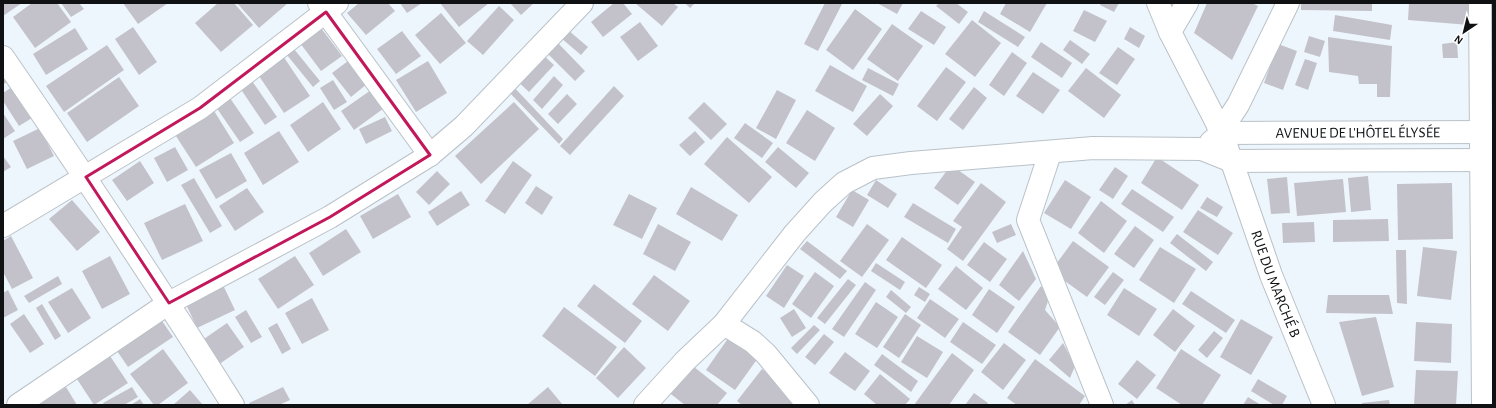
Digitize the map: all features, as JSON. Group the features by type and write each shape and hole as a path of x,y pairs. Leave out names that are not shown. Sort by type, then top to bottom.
{"street":[{"name":"RUE DU MARCHÉ B","path":"1158,3 1170,32 1220,129 1271,275 1324,405"},
{"path":"1170,32 1186,3"},
{"path":"1202,149 1230,117 1238,105 1288,3"},
{"path":"1480,3 1487,132 1483,405"},
{"path":"18,405 169,303 330,217 430,155 464,126 574,5"},
{"path":"3,226 86,178 200,108 328,6 430,155"},
{"path":"3,57 169,303 233,405"},
{"name":"AVENUE DE L'HÔTEL ÉLYSÉE","path":"1220,129 1487,132"},
{"path":"645,405 685,360 724,324 795,233 822,202 844,183 873,168 1001,155 1050,153 1093,148 1202,149 1232,161"},
{"path":"1050,153 1028,220 1102,405"},
{"name":"AVENUE DE L'HÔTEL ÉLYSÉE","path":"1232,161 1487,159"},
{"path":"724,324 753,342 766,354 808,405"}],"highlighted area":[{"path":"326,12 430,155 330,217 169,303 86,177 200,108"}],"building":[{"path":"3,3 22,3 3,16"},
{"path":"32,3 57,3 71,22 35,48 13,17"},
{"path":"61,3 79,3 84,9 71,17"},
{"path":"123,3 168,3 138,24"},
{"path":"218,3 234,3 253,25 221,52 195,23"},
{"path":"237,3 288,3 259,28"},
{"path":"359,3 388,3 395,11 366,35 347,13"},
{"path":"400,3 422,3 407,13"},
{"path":"440,3 489,3 459,27"},
{"path":"510,3 534,3 521,15"},
{"path":"614,3 623,3 632,14 603,37 591,22"},
{"path":"635,3 673,3 678,7 662,26"},
{"path":"685,3 695,3 690,8"},
{"path":"825,3 842,4 818,51 804,44"},
{"path":"877,3 903,3 897,14"},
{"path":"939,3 956,3 968,12 959,24 936,6"},
{"path":"1006,3 1047,3 1030,32 1000,14"},
{"path":"1101,3 1119,3 1114,12 1100,5"},
{"path":"1207,3 1252,3 1258,6 1232,60 1194,33"},
{"path":"1301,3 1372,3 1372,11 1301,10"},
{"path":"1409,3 1470,3 1469,25 1408,20"},
{"path":"499,6 514,20 483,55 467,41"},
{"path":"855,9 882,29 853,70 826,50"},
{"path":"1084,10 1107,21 1095,42 1073,31"},
{"path":"921,11 946,27 934,45 908,29"},
{"path":"984,11 1025,37 1018,47 978,22"},
{"path":"441,13 466,43 440,64 415,35"},
{"path":"1335,15 1392,25 1390,40 1333,31"},
{"path":"972,20 1001,43 975,77 945,54"},
{"path":"640,22 658,46 638,61 620,37"},
{"path":"318,24 342,56 321,71 297,39"},
{"path":"892,24 923,46 898,81 867,59"},
{"path":"133,27 157,62 139,75 115,39"},
{"path":"1130,27 1145,36 1139,48 1124,39"},
{"path":"75,28 88,49 46,75 33,54"},
{"path":"568,30 588,47 581,55 561,38"},
{"path":"402,31 421,56 396,74 377,49"},
{"path":"1309,36 1325,41 1320,57 1304,52"},
{"path":"1328,37 1392,46 1390,97 1377,97 1377,84 1359,84 1358,76 1329,72"},
{"path":"1070,40 1090,54 1082,64 1063,50"},
{"path":"557,42 585,71 575,81 546,52"},
{"path":"1041,42 1072,63 1062,78 1031,57"},
{"path":"1457,42 1458,58 1443,58 1442,44"},
{"path":"1278,44 1297,51 1283,90 1264,83"},
{"path":"107,45 124,70 64,112 46,86"},
{"path":"1118,47 1135,59 1117,85 1099,73"},
{"path":"294,49 320,81 313,87 287,55"},
{"path":"539,51 554,65 529,92 514,78"},
{"path":"1012,52 1027,63 1004,96 989,85"},
{"path":"283,56 310,96 284,113 257,73"},
{"path":"1305,59 1317,63 1308,90 1295,85"},
{"path":"348,61 367,84 351,97 332,73"},
{"path":"428,61 447,93 416,112 396,80"},
{"path":"830,65 867,86 853,112 815,91"},
{"path":"946,67 966,82 937,121 917,106"},
{"path":"868,68 899,84 893,96 862,80"},
{"path":"1086,68 1121,95 1104,118 1068,91"},
{"path":"1033,72 1060,90 1043,114 1016,96"},
{"path":"3,74 8,82 3,84"},
{"path":"554,76 563,85 542,109 533,100"},
{"path":"119,77 139,106 87,142 67,113"},
{"path":"250,78 277,117 265,125 238,85"},
{"path":"333,80 347,102 334,110 320,88"},
{"path":"511,84 563,139 559,144 506,89"},
{"path":"614,86 624,96 570,155 560,146"},
{"path":"12,87 32,118 19,126 3,101 3,93"},
{"path":"974,87 987,98 963,130 949,119"},
{"path":"374,88 387,106 354,130 341,111"},
{"path":"777,90 796,100 776,139 756,128"},
{"path":"567,94 577,104 558,124 548,114"},
{"path":"880,94 893,106 867,136 853,124"},
{"path":"230,98 254,133 240,142 216,107"},
{"path":"323,102 341,129 308,152 290,125"},
{"path":"514,102 539,129 481,184 455,156"},
{"path":"704,102 727,124 711,140 688,118"},
{"path":"211,106 234,143 196,167 172,130"},
{"path":"807,110 835,128 815,161 786,143"},
{"path":"3,113 15,131 3,139"},
{"path":"385,117 392,131 366,144 359,129"},
{"path":"745,123 773,143 762,158 734,138"},
{"path":"40,128 54,156 27,169 13,141"},
{"path":"279,131 299,162 263,185 244,153"},
{"path":"695,131 705,142 690,156 679,145"},
{"path":"727,137 772,177 749,203 704,164"},
{"path":"175,147 188,170 167,182 154,158"},
{"path":"778,147 809,173 796,188 765,162"},
{"path":"231,153 247,181 216,199 199,170"},
{"path":"3,156 11,167 3,172"},
{"path":"1157,157 1199,185 1182,210 1141,183"},
{"path":"140,161 154,183 127,201 112,180"},
{"path":"513,161 532,175 505,214 485,201"},
{"path":"951,165 975,182 958,205 934,188"},
{"path":"1115,167 1128,176 1113,199 1099,190"},
{"path":"437,171 450,184 429,205 416,192"},
{"path":"1368,176 1371,210 1351,212 1348,178"},
{"path":"1287,177 1290,213 1271,214 1267,179"},
{"path":"194,178 222,226 210,233 181,185"},
{"path":"1343,179 1346,212 1297,216 1294,183"},
{"path":"876,180 897,194 888,208 867,195"},
{"path":"1065,180 1091,197 1071,229 1044,213"},
{"path":"981,183 1006,202 963,261 947,249 962,227 953,221"},
{"path":"1452,183 1453,239 1398,240 1397,184"},
{"path":"536,186 553,197 542,215 525,203"},
{"path":"691,187 738,215 722,241 676,214"},
{"path":"247,188 264,212 235,231 219,206"},
{"path":"1132,189 1174,217 1163,232 1121,204"},
{"path":"852,190 869,200 853,227 836,217"},
{"path":"461,191 470,205 437,226 428,212"},
{"path":"398,194 411,217 373,239 360,216"},
{"path":"629,194 657,208 642,239 613,225"},
{"path":"1207,197 1223,207 1217,217 1200,208"},
{"path":"72,200 100,232 77,251 49,219"},
{"path":"1101,201 1127,221 1104,253 1078,233"},
{"path":"913,203 956,229 948,243 904,217"},
{"path":"185,204 203,241 162,260 144,223"},
{"path":"1198,210 1233,233 1218,255 1183,232"},
{"path":"1388,219 1389,241 1333,242 1333,220"},
{"path":"1314,222 1315,242 1283,243 1282,223"},
{"path":"658,224 691,242 675,271 643,254"},
{"path":"867,224 889,240 862,277 840,261"},
{"path":"1011,224 1016,235 997,243 992,232"},
{"path":"1135,226 1154,240 1134,268 1114,254"},
{"path":"346,229 361,252 323,276 309,253"},
{"path":"1177,234 1213,262 1206,271 1170,243"},
{"path":"11,236 33,278 12,289 3,272 3,241"},
{"path":"902,237 942,265 926,288 886,260"},
{"path":"807,241 847,271 840,279 800,249"},
{"path":"1073,241 1109,267 1087,297 1051,271"},
{"path":"984,242 1007,259 990,282 967,265"},
{"path":"1160,247 1196,269 1174,303 1139,280"},
{"path":"1423,247 1457,251 1451,300 1417,296"},
{"path":"1396,250 1406,250 1407,304 1397,303"},
{"path":"1023,251 1036,279 1019,301 999,285"},
{"path":"110,256 130,294 102,309 82,271"},
{"path":"295,256 314,285 278,309 258,279"},
{"path":"876,263 905,282 900,290 871,271"},
{"path":"787,265 804,276 784,308 766,296"},
{"path":"956,266 983,288 966,310 938,289"},
{"path":"815,272 834,286 811,318 792,304"},
{"path":"1113,272 1124,280 1105,305 1094,297"},
{"path":"654,275 690,301 668,331 632,304"},
{"path":"58,276 62,284 29,303 24,296"},
{"path":"848,279 856,285 825,324 817,318"},
{"path":"865,282 876,290 844,337 832,329"},
{"path":"594,284 642,321 625,343 577,306"},
{"path":"223,285 235,310 197,328 185,302"},
{"path":"1041,286 1049,298 1045,310 1060,327 1040,355 1008,332"},
{"path":"919,287 930,294 925,302 914,295"},
{"path":"72,288 91,318 68,333 48,302"},
{"path":"1124,288 1157,309 1139,336 1107,315"},
{"path":"989,289 1015,307 997,333 972,315"},
{"path":"8,290 18,310 3,318 3,293"},
{"path":"891,290 911,307 906,313 886,297"},
{"path":"1191,291 1235,320 1226,333 1182,304"},
{"path":"1328,295 1389,295 1393,314 1326,313"},
{"path":"312,298 329,330 302,344 285,313"},
{"path":"930,299 959,319 945,338 917,318"},
{"path":"876,302 898,317 877,348 855,334"},
{"path":"42,304 61,336 55,340 36,308"},
{"path":"564,307 617,347 595,376 542,336"},
{"path":"794,309 806,328 792,337 780,318"},
{"path":"1173,309 1195,326 1175,352 1153,335"},
{"path":"246,310 262,337 251,343 235,317"},
{"path":"24,314 44,344 30,353 10,324"},
{"path":"905,314 921,325 899,358 883,347"},
{"path":"1376,317 1394,387 1362,396 1339,322"},
{"path":"160,318 173,337 128,367 115,348"},
{"path":"1241,319 1273,337 1251,375 1220,357"},
{"path":"963,322 996,345 982,364 950,342"},
{"path":"1416,322 1452,324 1451,363 1414,361"},
{"path":"227,323 244,347 218,365 201,341"},
{"path":"277,323 291,349 282,354 268,328"},
{"path":"814,325 820,330 797,354 791,348"},
{"path":"1214,331 1223,338 1207,358 1198,350"},
{"path":"824,334 834,342 815,365 805,357"},
{"path":"917,336 943,352 927,378 901,362"},
{"path":"729,337 758,358 735,390 706,370"},
{"path":"1004,343 1026,360 1003,390 981,372"},
{"path":"1063,343 1075,366 1070,378 1049,360"},
{"path":"624,347 646,368 618,398 596,378"},
{"path":"163,349 188,383 158,405 154,405 130,374"},
{"path":"1181,349 1221,375 1202,405 1182,405 1156,388"},
{"path":"845,352 870,371 855,391 829,373"},
{"path":"108,353 128,383 94,405 75,376"},
{"path":"952,353 974,370 949,405 914,405"},
{"path":"882,354 918,381 911,392 874,365"},
{"path":"1035,359 1085,396 1079,405 1017,405 1007,398"},
{"path":"1137,360 1156,375 1137,399 1118,384"},
{"path":"689,363 727,393 717,405 685,405 667,391"},
{"path":"762,369 798,397 792,405 742,405 737,401"},
{"path":"1416,370 1458,371 1456,405 1414,405"},
{"path":"880,374 910,399 905,405 877,405 864,394"},
{"path":"1258,379 1287,396 1282,405 1274,405 1251,391"},
{"path":"66,387 77,405 37,405"},
{"path":"132,387 138,397 124,405 104,405 103,403"},
{"path":"283,387 290,400 279,405 250,405 249,403"},
{"path":"548,387 563,405 527,405"},
{"path":"190,390 203,405 173,405"},
{"path":"974,393 988,403 987,405 965,405"},
{"path":"1248,397 1261,405 1243,405"},
{"path":"140,399 144,405 131,405"},
{"path":"1132,400 1135,405 1125,405"},
{"path":"1389,400 1390,405 1362,405 1362,403"}]}
